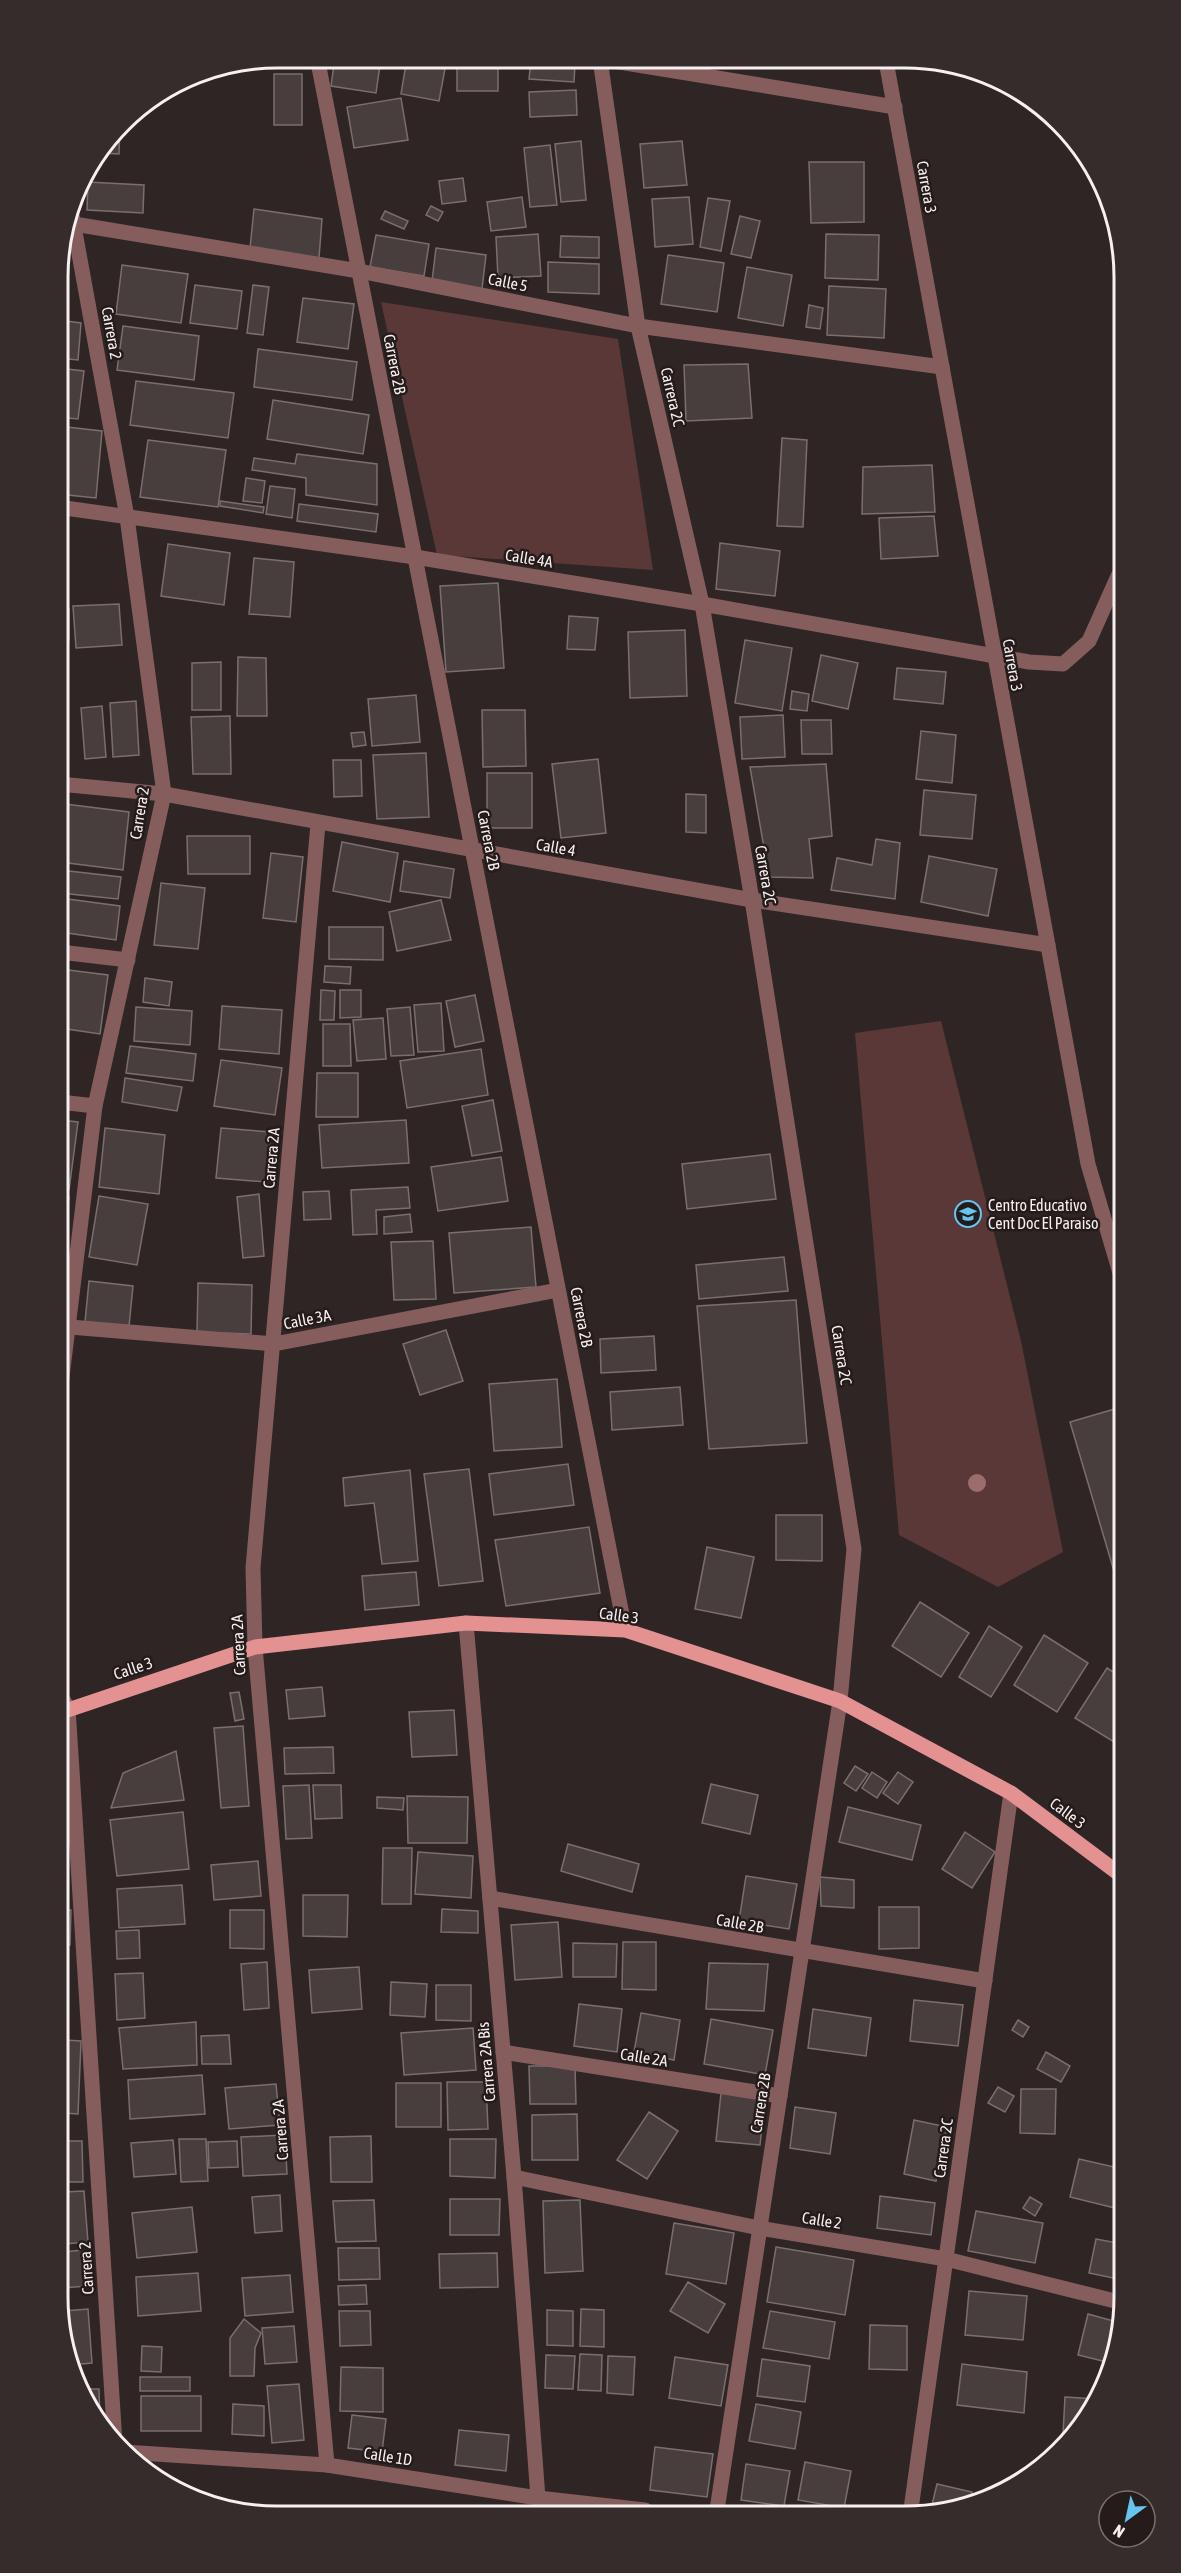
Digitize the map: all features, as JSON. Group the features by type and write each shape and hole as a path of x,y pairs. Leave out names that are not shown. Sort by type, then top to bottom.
{"main road":[{"name":"Calle 3","path":"68,1705 255,1647 466,1623 625,1630 840,1701 1011,1793 1113,1869"}],"street":[{"name":"Carrera 2B","path":"319,68 625,1630"},
{"name":"Carrera 2C","path":"601,68 638,326 702,604 752,900 854,1549 840,1701"},
{"path":"655,68 895,107"},
{"name":"Carrera 3","path":"887,68 1088,1164 1114,1251"},
{"name":"Calle 5","path":"76,220 638,326 942,367"},
{"name":"Carrera 2","path":"68,1303 95,1106 164,794 127,517 73,231"},
{"name":"Calle 4A","path":"68,508 415,558 702,604 1029,662 1063,664 1089,641 1114,585"},
{"name":"Calle 4","path":"68,785 164,794 318,824 752,900 1048,945"},
{"name":"Carrera 2A","path":"318,824 253,1568 255,1647 327,2465"},
{"path":"68,953 128,960"},
{"path":"68,1103 95,1106"},
{"name":"Calle 3A","path":"68,1325 273,1344 558,1290"},
{"name":"Carrera 2A Bis","path":"466,1623 514,2178 538,2498"},
{"name":"Carrera 2B","path":"718,2506 840,1701"},
{"name":"Carrera 2","path":"68,1764 114,2427"},
{"name":"Carrera 2C","path":"911,2505 1011,1793"},
{"name":"Calle 2B","path":"490,1898 801,1952 985,1981"},
{"name":"Calle 2A","path":"503,2052 780,2096"},
{"name":"Calle 2","path":"514,2178 759,2228 946,2259 1113,2300"},
{"name":"Calle 1D","path":"139,2453 327,2465 538,2498 609,2506"}],"shaded area":[{"path":"381,302 618,339 653,570 437,555"},
{"path":"941,1021 1021,1341 1063,1552 998,1587 899,1535 855,1033"}],"building":[{"path":"333,68 380,68 376,93 331,86"},
{"path":"405,68 445,68 439,101 401,94"},
{"path":"457,68 498,68 498,91 457,91"},
{"path":"530,68 575,68 574,82 529,79"},
{"path":"274,74 302,74 302,125 274,125"},
{"path":"576,90 577,115 530,117 529,92"},
{"path":"401,98 408,140 354,148 347,107"},
{"path":"120,140 119,154 108,153"},
{"path":"581,141 586,200 561,202 555,144"},
{"path":"682,141 687,185 644,188 640,144"},
{"path":"550,145 557,205 530,207 524,148"},
{"path":"809,162 864,162 864,222 811,223"},
{"path":"463,178 466,201 442,204 439,181"},
{"path":"90,182 144,185 143,213 87,210"},
{"path":"522,197 526,227 491,231 487,202"},
{"path":"689,197 693,244 655,247 652,199"},
{"path":"708,198 730,201 721,251 700,247"},
{"path":"431,206 443,212 438,221 426,215"},
{"path":"254,209 322,219 319,258 250,248"},
{"path":"385,211 408,221 404,229 381,219"},
{"path":"740,216 760,221 751,258 731,254"},
{"path":"538,234 541,276 498,278 496,237"},
{"path":"826,234 879,235 878,280 825,278"},
{"path":"376,235 429,244 424,276 370,267"},
{"path":"561,236 599,237 599,258 560,257"},
{"path":"436,248 486,255 482,289 432,281"},
{"path":"668,255 724,263 717,312 661,304"},
{"path":"548,262 599,264 599,294 548,292"},
{"path":"122,265 188,274 181,323 116,314"},
{"path":"747,267 792,275 783,326 738,318"},
{"path":"195,285 242,291 237,329 190,323"},
{"path":"253,285 269,287 263,335 247,333"},
{"path":"829,286 886,289 884,338 827,335"},
{"path":"303,298 354,304 348,349 297,342"},
{"path":"809,305 823,308 820,329 806,327"},
{"path":"68,321 81,323 78,360 68,359"},
{"path":"123,326 199,336 194,380 117,370"},
{"path":"258,349 357,362 352,400 254,387"},
{"path":"748,364 752,418 686,421 684,365"},
{"path":"68,369 84,371 78,419 68,418"},
{"path":"136,381 234,393 228,438 130,425"},
{"path":"273,400 369,415 363,454 267,439"},
{"path":"68,427 102,431 96,498 68,495"},
{"path":"782,438 807,440 803,527 777,526"},
{"path":"148,440 226,450 218,507 140,497"},
{"path":"297,454 377,464 377,505 306,495 306,478 252,470 254,458 295,464"},
{"path":"932,465 935,512 862,514 863,467"},
{"path":"246,478 265,481 262,503 243,501"},
{"path":"270,486 295,489 292,518 266,514"},
{"path":"220,501 264,507 263,513 220,506"},
{"path":"299,504 378,514 376,532 297,521"},
{"path":"934,516 938,556 881,559 879,518"},
{"path":"720,543 780,551 775,596 716,589"},
{"path":"168,544 230,553 224,605 161,596"},
{"path":"254,558 294,562 290,617 249,614"},
{"path":"498,583 504,668 446,672 440,586"},
{"path":"119,604 122,645 76,648 73,606"},
{"path":"68,609 69,609 68,640"},
{"path":"569,616 598,618 595,650 567,649"},
{"path":"685,630 687,696 630,698 628,632"},
{"path":"745,640 792,648 782,711 735,703"},
{"path":"821,655 858,663 848,709 812,701"},
{"path":"238,657 266,658 267,716 237,716"},
{"path":"221,662 221,710 192,710 192,663"},
{"path":"897,668 946,672 943,704 894,699"},
{"path":"792,691 809,694 807,711 790,709"},
{"path":"416,695 420,742 372,746 368,699"},
{"path":"136,701 139,755 113,757 110,703"},
{"path":"102,706 106,757 85,759 81,708"},
{"path":"482,710 525,710 526,766 483,767"},
{"path":"783,715 785,757 742,759 740,717"},
{"path":"230,716 231,774 193,774 191,717"},
{"path":"801,720 831,720 832,754 802,754"},
{"path":"921,731 956,735 952,783 916,779"},
{"path":"364,732 366,745 353,747 351,733"},
{"path":"426,753 429,817 377,819 373,755"},
{"path":"598,759 606,833 561,838 552,764"},
{"path":"333,760 361,760 362,796 334,797"},
{"path":"826,764 832,836 809,839 813,878 769,877 750,767"},
{"path":"487,773 532,773 532,828 487,828"},
{"path":"924,790 976,795 972,839 920,835"},
{"path":"686,794 706,795 706,833 686,832"},
{"path":"68,804 129,812 123,870 68,863"},
{"path":"187,836 250,836 250,874 188,874"},
{"path":"876,839 900,843 895,899 831,890 837,858 872,865"},
{"path":"342,842 398,853 390,902 333,891"},
{"path":"271,853 303,857 296,922 263,918"},
{"path":"929,856 997,869 988,916 921,902"},
{"path":"404,861 454,869 450,898 400,891"},
{"path":"68,871 121,877 118,899 68,894"},
{"path":"161,883 205,888 198,949 154,945"},
{"path":"68,899 120,906 116,940 68,933"},
{"path":"441,900 451,940 397,951 389,912"},
{"path":"329,927 383,927 383,960 329,959"},
{"path":"325,966 351,967 350,984 324,982"},
{"path":"68,970 108,975 100,1034 68,1029"},
{"path":"145,978 172,982 169,1006 143,1002"},
{"path":"321,990 335,991 334,1020 320,1020"},
{"path":"340,990 361,990 361,1017 340,1018"},
{"path":"475,995 484,1041 455,1047 446,1001"},
{"path":"441,1003 444,1051 418,1052 414,1005"},
{"path":"222,1006 282,1010 279,1054 219,1049"},
{"path":"136,1007 192,1011 190,1045 134,1041"},
{"path":"410,1007 414,1055 391,1056 387,1009"},
{"path":"383,1018 386,1059 357,1061 353,1020"},
{"path":"323,1024 350,1024 351,1066 323,1066"},
{"path":"130,1046 196,1054 193,1081 126,1073"},
{"path":"481,1049 488,1095 407,1108 400,1061"},
{"path":"221,1060 282,1068 275,1115 214,1106"},
{"path":"317,1073 358,1073 358,1117 316,1117"},
{"path":"125,1078 182,1087 177,1111 122,1102"},
{"path":"493,1100 502,1151 472,1156 462,1106"},
{"path":"406,1120 409,1163 322,1168 319,1125"},
{"path":"68,1121 78,1122 68,1190"},
{"path":"105,1128 165,1135 159,1194 99,1187"},
{"path":"221,1128 271,1132 267,1182 216,1178"},
{"path":"770,1154 776,1199 687,1209 682,1164"},
{"path":"501,1157 508,1201 438,1211 431,1167"},
{"path":"408,1187 410,1208 376,1210 377,1234 353,1235 351,1190"},
{"path":"329,1191 331,1219 304,1220 303,1192"},
{"path":"259,1194 264,1256 243,1258 237,1197"},
{"path":"99,1196 148,1204 137,1265 89,1257"},
{"path":"410,1214 412,1232 384,1234 384,1217"},
{"path":"531,1227 536,1287 454,1293 449,1233"},
{"path":"433,1241 436,1299 394,1300 391,1242"},
{"path":"784,1257 788,1291 699,1299 696,1265"},
{"path":"89,1281 133,1286 129,1326 85,1322"},
{"path":"198,1283 252,1285 251,1334 197,1332"},
{"path":"796,1300 807,1443 709,1449 697,1306"},
{"path":"446,1330 463,1381 420,1395 403,1344"},
{"path":"654,1336 656,1370 601,1373 600,1339"},
{"path":"557,1379 562,1447 494,1451 489,1384"},
{"path":"680,1387 683,1425 612,1430 610,1392"},
{"path":"1113,1409 1113,1569 1070,1422"},
{"path":"568,1464 574,1505 494,1515 489,1474"},
{"path":"469,1469 483,1581 439,1586 424,1474"},
{"path":"410,1470 418,1561 382,1564 374,1503 345,1506 343,1478"},
{"path":"776,1515 822,1515 822,1561 776,1560"},
{"path":"589,1527 600,1593 506,1606 495,1540"},
{"path":"707,1547 754,1557 741,1618 695,1609"},
{"path":"416,1572 419,1605 365,1610 362,1576"},
{"path":"920,1602 969,1633 941,1677 892,1646"},
{"path":"989,1626 1022,1647 991,1697 959,1677"},
{"path":"1044,1635 1088,1663 1057,1712 1014,1685"},
{"path":"1107,1668 1113,1672 1113,1741 1075,1718"},
{"path":"322,1687 325,1716 289,1719 286,1690"},
{"path":"239,1692 244,1719 235,1721 230,1693"},
{"path":"454,1710 457,1755 412,1757 409,1712"},
{"path":"243,1726 249,1806 221,1808 214,1728"},
{"path":"333,1747 334,1773 285,1774 284,1748"},
{"path":"176,1751 184,1800 111,1808 123,1773"},
{"path":"855,1766 868,1774 856,1791 844,1783"},
{"path":"872,1772 887,1782 877,1798 862,1788"},
{"path":"898,1772 913,1782 898,1804 883,1793"},
{"path":"711,1784 758,1795 750,1834 702,1823"},
{"path":"309,1785 312,1838 286,1839 283,1786"},
{"path":"313,1785 341,1785 342,1818 315,1819"},
{"path":"407,1796 468,1797 467,1843 408,1843"},
{"path":"377,1797 404,1798 403,1810 377,1808"},
{"path":"848,1807 921,1825 912,1860 839,1842"},
{"path":"183,1812 189,1869 117,1876 110,1820"},
{"path":"965,1832 995,1852 972,1888 942,1869"},
{"path":"568,1844 639,1864 632,1892 561,1871"},
{"path":"383,1848 412,1848 411,1904 382,1904"},
{"path":"418,1852 473,1856 471,1898 415,1894"},
{"path":"258,1861 261,1896 214,1900 211,1865"},
{"path":"746,1876 797,1884 789,1929 739,1921"},
{"path":"820,1877 854,1880 854,1908 821,1906"},
{"path":"182,1885 185,1924 119,1928 117,1889"},
{"path":"303,1895 348,1895 347,1937 303,1936"},
{"path":"879,1907 919,1907 919,1948 879,1949"},
{"path":"442,1909 478,1911 478,1933 441,1932"},
{"path":"68,1910 71,1910 70,1945 68,1945"},
{"path":"230,1910 264,1910 264,1949 230,1948"},
{"path":"558,1922 562,1977 515,1980 511,1925"},
{"path":"139,1930 140,1958 117,1959 116,1931"},
{"path":"623,1942 656,1942 656,1990 622,1989"},
{"path":"573,1943 617,1944 616,1977 573,1977"},
{"path":"267,1962 269,2008 244,2010 241,1964"},
{"path":"709,1963 768,1964 764,2011 706,2009"},
{"path":"359,1967 362,2009 312,2013 309,1970"},
{"path":"143,1973 145,2018 117,2020 115,1974"},
{"path":"391,1982 427,1984 425,2017 390,2015"},
{"path":"436,1985 471,1985 471,2021 436,2020"},
{"path":"914,2000 963,2005 958,2046 910,2041"},
{"path":"579,2004 622,2009 617,2052 574,2046"},
{"path":"813,2009 871,2018 866,2056 808,2048"},
{"path":"641,2013 680,2020 674,2060 634,2052"},
{"path":"711,2019 773,2030 765,2075 704,2064"},
{"path":"1018,2020 1029,2027 1023,2037 1012,2030"},
{"path":"196,2022 197,2065 123,2069 119,2028"},
{"path":"473,2028 476,2070 404,2075 401,2033"},
{"path":"229,2035 231,2064 202,2064 201,2036"},
{"path":"68,2040 81,2041 78,2114 68,2113"},
{"path":"1046,2052 1070,2066 1061,2082 1037,2069"},
{"path":"529,2066 575,2066 576,2104 530,2104"},
{"path":"202,2075 205,2114 130,2119 128,2080"},
{"path":"447,2082 486,2082 488,2129 448,2130"},
{"path":"396,2083 441,2083 441,2127 396,2127"},
{"path":"276,2084 280,2125 229,2129 225,2088"},
{"path":"998,2087 1014,2096 1005,2112 988,2103"},
{"path":"1021,2089 1056,2089 1055,2134 1020,2133"},
{"path":"721,2093 765,2098 760,2145 716,2141"},
{"path":"795,2107 836,2113 830,2154 790,2148"},
{"path":"649,2112 678,2131 647,2179 617,2160"},
{"path":"577,2114 578,2160 532,2160 532,2115"},
{"path":"914,2120 947,2127 936,2181 904,2174"},
{"path":"285,2135 287,2174 243,2176 241,2137"},
{"path":"371,2136 372,2182 331,2182 330,2137"},
{"path":"179,2139 206,2139 208,2181 181,2182"},
{"path":"450,2139 496,2139 495,2178 450,2176"},
{"path":"173,2140 176,2174 134,2177 131,2143"},
{"path":"68,2141 82,2141 83,2182 68,2182"},
{"path":"237,2141 238,2167 209,2168 208,2142"},
{"path":"1079,2159 1113,2167 1113,2208 1070,2197"},
{"path":"84,2191 88,2242 68,2244 68,2192"},
{"path":"280,2195 282,2231 255,2233 252,2197"},
{"path":"880,2196 935,2203 931,2235 877,2228"},
{"path":"1030,2197 1042,2204 1035,2216 1023,2208"},
{"path":"450,2199 500,2199 499,2235 450,2235"},
{"path":"374,2200 376,2241 336,2242 333,2201"},
{"path":"580,2200 583,2271 545,2273 543,2201"},
{"path":"192,2207 197,2252 137,2258 132,2213"},
{"path":"976,2211 1043,2223 1035,2263 968,2251"},
{"path":"674,2223 734,2233 726,2284 666,2274"},
{"path":"1096,2239 1113,2242 1113,2278 1089,2273"},
{"path":"776,2247 854,2260 845,2315 767,2302"},
{"path":"338,2248 379,2248 380,2279 339,2280"},
{"path":"82,2250 86,2286 68,2288 68,2252"},
{"path":"497,2253 498,2287 440,2288 439,2254"},
{"path":"198,2273 201,2311 138,2316 136,2277"},
{"path":"290,2275 293,2312 245,2316 242,2278"},
{"path":"688,2282 725,2304 708,2333 670,2311"},
{"path":"366,2285 367,2304 339,2305 338,2286"},
{"path":"969,2291 1027,2296 1023,2340 965,2335"},
{"path":"88,2309 92,2363 79,2364 69,2324 69,2311"},
{"path":"581,2309 604,2310 604,2347 580,2346"},
{"path":"547,2310 573,2311 573,2346 547,2345"},
{"path":"339,2311 370,2311 371,2345 340,2346"},
{"path":"770,2311 835,2322 829,2359 763,2348"},
{"path":"1088,2314 1111,2320 1103,2361 1078,2355"},
{"path":"244,2319 261,2333 255,2348 254,2376 230,2376 230,2338"},
{"path":"870,2325 907,2326 907,2370 869,2369"},
{"path":"294,2326 297,2362 265,2364 262,2328"},
{"path":"142,2346 162,2347 161,2372 141,2371"},
{"path":"580,2354 602,2355 601,2391 578,2390"},
{"path":"546,2355 575,2356 573,2389 545,2388"},
{"path":"608,2356 635,2357 633,2395 607,2393"},
{"path":"675,2357 728,2365 721,2406 669,2398"},
{"path":"762,2359 810,2366 805,2402 757,2396"},
{"path":"962,2364 1027,2372 1024,2413 957,2405"},
{"path":"341,2367 383,2368 383,2412 340,2411"},
{"path":"140,2377 190,2377 190,2391 140,2391"},
{"path":"299,2384 304,2440 272,2443 267,2386"},
{"path":"90,2389 99,2389 100,2406"},
{"path":"141,2396 201,2396 201,2431 141,2431"},
{"path":"1065,2397 1087,2398 1078,2413 1063,2433"},
{"path":"233,2404 264,2406 264,2436 232,2434"},
{"path":"756,2404 801,2412 795,2449 749,2441"},
{"path":"352,2415 386,2419 382,2452 348,2448"},
{"path":"459,2430 509,2435 506,2471 455,2465"},
{"path":"655,2447 713,2454 707,2497 650,2490"},
{"path":"805,2462 851,2471 844,2506 798,2500"},
{"path":"746,2464 790,2471 784,2506 741,2500"},
{"path":"937,2484 972,2492 958,2498 932,2504"}],"place":[{"name":"Centro Educativo Cent Doc El Paraiso","path":"968,1214"}]}
